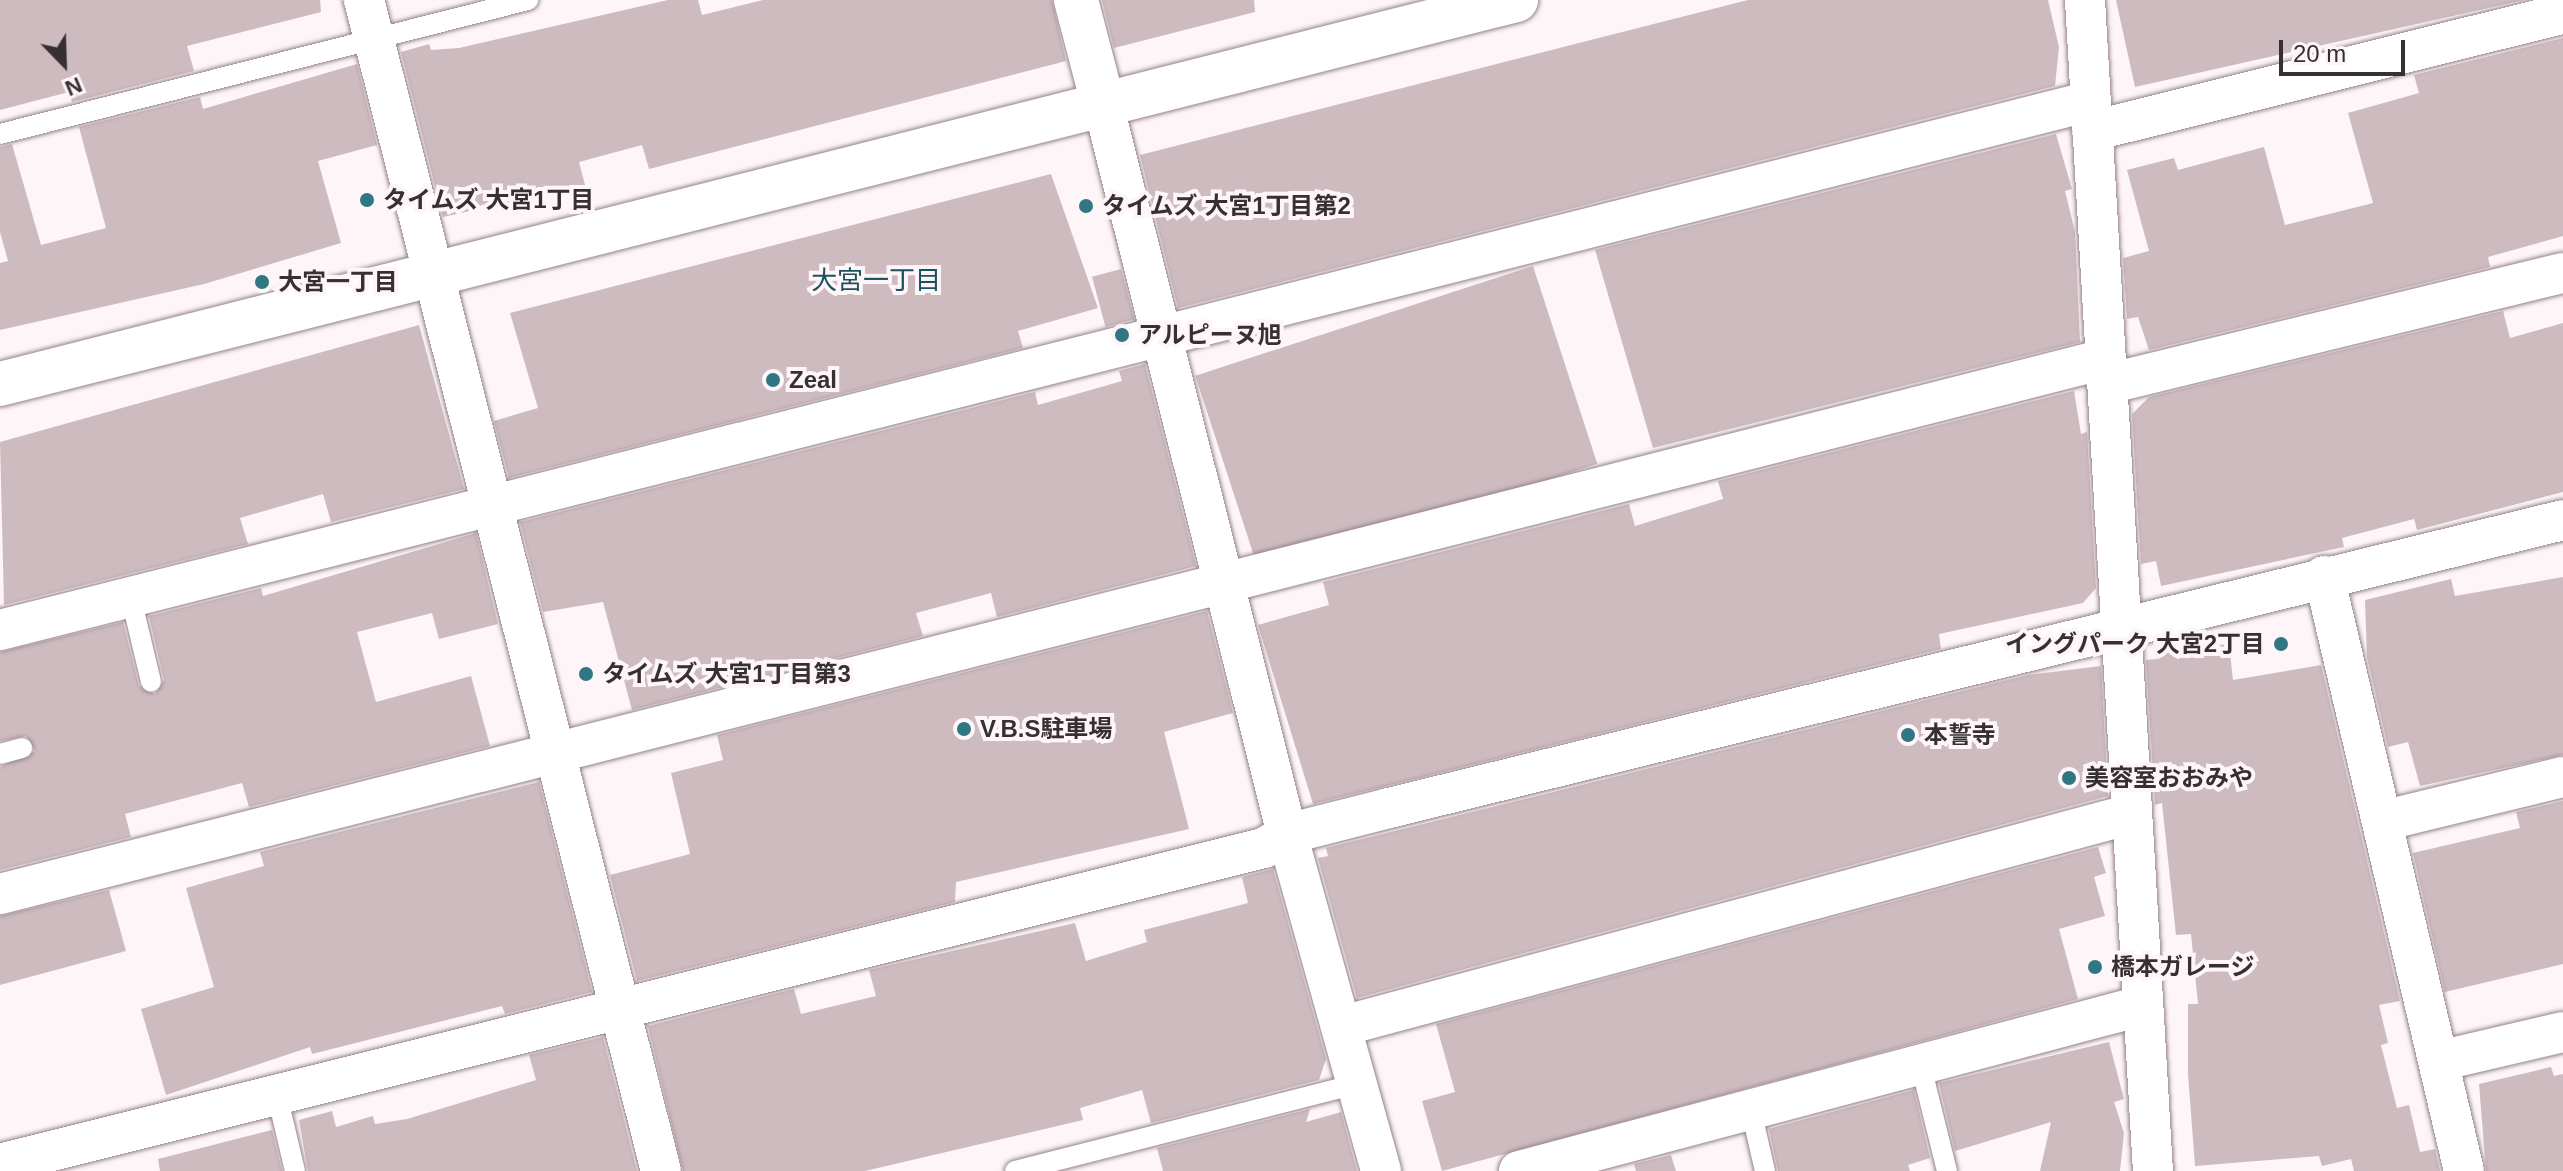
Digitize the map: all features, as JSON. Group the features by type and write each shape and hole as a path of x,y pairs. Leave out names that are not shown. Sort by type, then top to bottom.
{"street":[{"path":"364,0 553,755 661,1171"},
{"path":"1076,0 1226,581 1287,834 1381,1171"},
{"path":"0,384 1516,0"},
{"path":"2085,0 2141,1006 2153,1171"},
{"path":"0,630 1161,334 2091,116 2563,14"},
{"path":"0,894 1226,581 2106,372 2563,273"},
{"path":"3,1160 277,1095 1264,848 1287,834 2120,625 2563,520"},
{"path":"2324,576 2464,1171"},
{"path":"2382,821 2563,777"},
{"path":"1342,1026 2131,814"},
{"path":"1519,1171 2141,1006"},
{"path":"2439,1061 2563,1032"}],"lane":[{"path":"0,134 528,0"},
{"path":"131,598 151,682"},
{"path":"0,754 22,748"},
{"path":"1921,1066 1947,1171"},
{"path":"1015,1171 1357,1084"},
{"path":"277,1095 295,1171"},
{"path":"1751,1110 1765,1171"}],"building":[{"path":"0,0 320,0 321,12 187,46 194,71 72,102 69,92 0,110"},
{"path":"668,0 698,0 702,15 763,0 1052,0 1066,61 649,169 642,145 579,162 585,185 443,217 401,52 429,44 431,50 459,48"},
{"path":"1102,0 1254,0 1255,12 1114,48"},
{"path":"1748,0 2048,0 2059,47 2055,86 1178,308 1140,155"},
{"path":"2116,0 2524,0 2135,87"},
{"path":"2563,38 2563,236 2488,257 2490,267 2149,350 2138,317 2127,319 2123,258 2149,251 2127,170 2174,158 2178,170 2264,147 2285,225 2373,203 2348,113 2419,93 2414,75"},
{"path":"357,64 377,145 318,161 341,243 204,284 0,330 0,263 8,261 0,232 0,147 12,144 41,245 106,228 79,127 200,97 203,109"},
{"path":"2056,134 2072,189 2065,191 2075,232 2080,342 1653,448 1595,250"},
{"path":"1051,174 1098,308 1018,331 1023,348 509,478 494,421 538,408 510,313"},
{"path":"1533,266 1597,464 1260,574 1195,376"},
{"path":"1121,269 1134,319 1105,327 1092,277"},
{"path":"2503,311 2510,338 2563,323 2563,492 2417,530 2414,519 2342,538 2344,547 2161,586 2156,561 2141,564 2132,414 2149,397"},
{"path":"419,325 464,489 331,522 323,494 240,518 248,544 4,605 0,442"},
{"path":"1145,364 1196,566 997,617 991,593 916,613 923,636 632,710 603,602 543,612 520,522 1035,392 1038,405 1122,381 1119,371"},
{"path":"2074,391 2081,434 2087,432 2096,588 2083,603 1939,634 1941,649 1313,804 1258,625 1329,605 1323,582 1629,504 1635,526 1723,499 1718,481"},
{"path":"476,533 498,624 439,639 432,613 357,632 376,702 471,676 490,746 249,807 242,783 125,814 131,837 0,870 0,767 35,751 26,736 0,741 0,652 123,622 139,686 155,694 164,680 149,616 261,588 263,596"},
{"path":"2563,577 2563,755 2420,786 2408,742 2388,747 2367,657 2365,600 2451,579 2455,596"},
{"path":"1207,611 1233,713 1164,732 1189,829 956,882 955,902 637,981 610,875 690,854 671,773 723,760 717,735"},
{"path":"2229,644 2233,680 2321,665 2400,1001 2379,1005 2388,1043 2381,1045 2397,1108 2409,1105 2420,1152 2435,1149 2440,1171 2354,1171 2351,1159 2322,1166 2319,1156 2195,1166 2188,1074 2188,1004 2198,1004 2191,934 2176,935 2162,803 2155,805 2146,660 2157,659 2156,651"},
{"path":"2101,666 2108,796 1357,998 1318,858 1328,856 1326,848 2028,675"},
{"path":"539,782 592,992 505,1014 502,1006 312,1054 310,1047 166,1095 141,1009 214,987 186,888 264,866 260,852"},
{"path":"2563,801 2563,964 2445,992 2413,853 2520,828 2516,812"},
{"path":"2098,847 2106,873 2094,877 2105,916 2059,929 2078,999 1442,1171 1422,1101 1455,1092 1436,1024"},
{"path":"1273,869 1326,1059 1319,1080 1151,1123 1142,1090 1080,1108 1083,1120 865,1171 683,1171 648,1026 794,989 801,1014 876,996 869,970 1075,923 1086,961 1147,942 1144,930 1248,903 1242,877"},
{"path":"109,890 126,951 0,985 0,916"},
{"path":"603,1037 637,1171 308,1171 299,1120 332,1111 336,1127 373,1116 375,1124 407,1119 536,1080 529,1055"},
{"path":"2109,1042 2124,1099 2114,1102 2124,1133 2120,1171 2040,1171 2051,1122 1955,1151 1939,1083"},
{"path":"2551,1067 2554,1076 2563,1074 2563,1171 2486,1171 2479,1084"},
{"path":"1914,1090 1930,1158 1908,1165 1910,1171 1778,1171 1769,1129"},
{"path":"1310,1109 1306,1122 1341,1112 1357,1171 1163,1171 1157,1148"},
{"path":"272,1130 282,1171 160,1171 158,1159"},
{"path":"1671,1155 1676,1171 1636,1171 1634,1164"}],"place":[{"name":"タイムズ 大宮1丁目","path":"367,200"},
{"name":"タイムズ 大宮1丁目第2","path":"1086,206"},
{"name":"大宮一丁目","path":"262,282"},
{"name":"アルピーヌ旭","path":"1122,335"},
{"name":"Zeal","path":"773,380"},
{"name":"イングパーク 大宮2丁目","path":"2281,644"},
{"name":"タイムズ 大宮1丁目第3","path":"586,674"},
{"name":"V.B.S駐車場","path":"964,729"},
{"name":"本誓寺","path":"1908,735"},
{"name":"美容室おおみや","path":"2069,778"},
{"name":"橋本ガレージ","path":"2095,967"}],"district":[{"name":"大宮一丁目","path":"876,281"}]}
